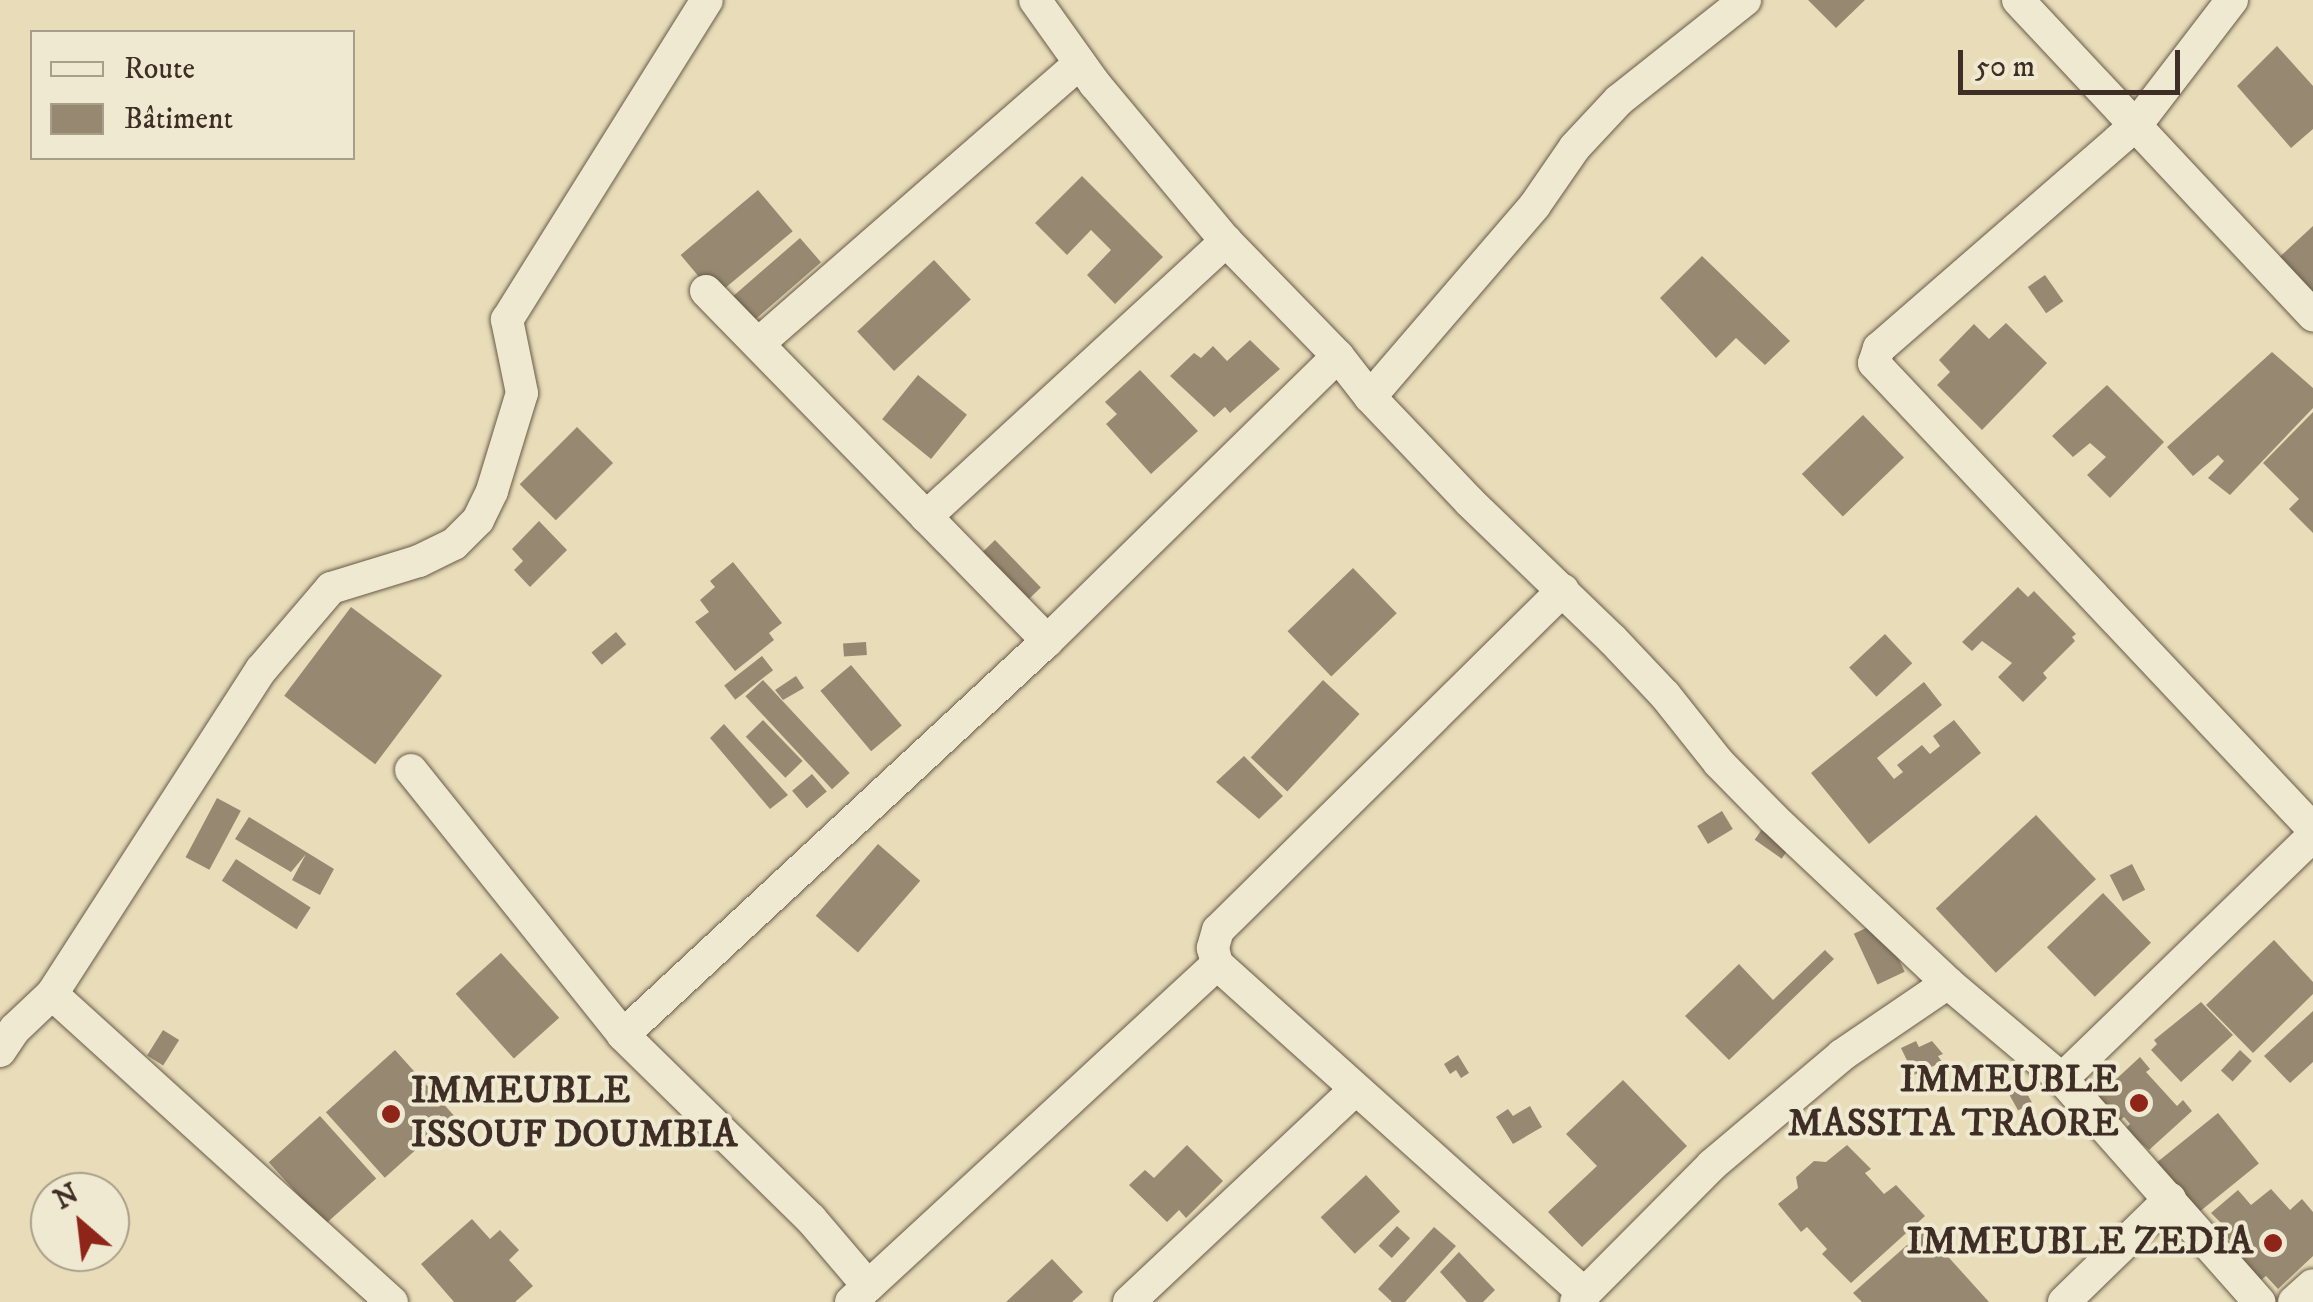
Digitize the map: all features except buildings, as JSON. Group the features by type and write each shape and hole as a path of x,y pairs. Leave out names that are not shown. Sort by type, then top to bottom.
{"street":[{"path":"0,1051 14,1030 52,994 261,670 331,588 419,561 454,544 478,520 498,475 522,394 508,320 707,0"},
{"path":"1035,0 1080,63 1226,241 1338,356 1370,397 1665,695 1746,791 1948,982 2062,1080 2259,1302"},
{"path":"1370,397 1534,204 1597,123 1619,100 1745,0"},
{"path":"2018,0 2313,316"},
{"path":"2062,1080 2313,832 1874,362 1879,348 2137,124 2232,0"},
{"path":"758,344 1080,63"},
{"path":"926,518 1226,241"},
{"path":"706,291 1047,641"},
{"path":"622,1036 1047,641 1338,356"},
{"path":"1563,590 1218,930 1213,948 1217,964 1580,1298 1712,1165 1842,1055 1948,982"},
{"path":"411,770 622,1036 812,1219 860,1294 1217,964"},
{"path":"52,994 384,1300"},
{"path":"1129,1302 1354,1090"},
{"path":"2064,1302 2170,1199"},
{"path":"2294,1302 2313,1285"}],"place":[{"name":"IMMEUBLE MASSITA TRAORE","path":"2139,1103"},
{"name":"IMMEUBLE ISSOUF DOUMBIA","path":"391,1114"},
{"name":"IMMEUBLE ZEDIA","path":"2273,1243"}]}
